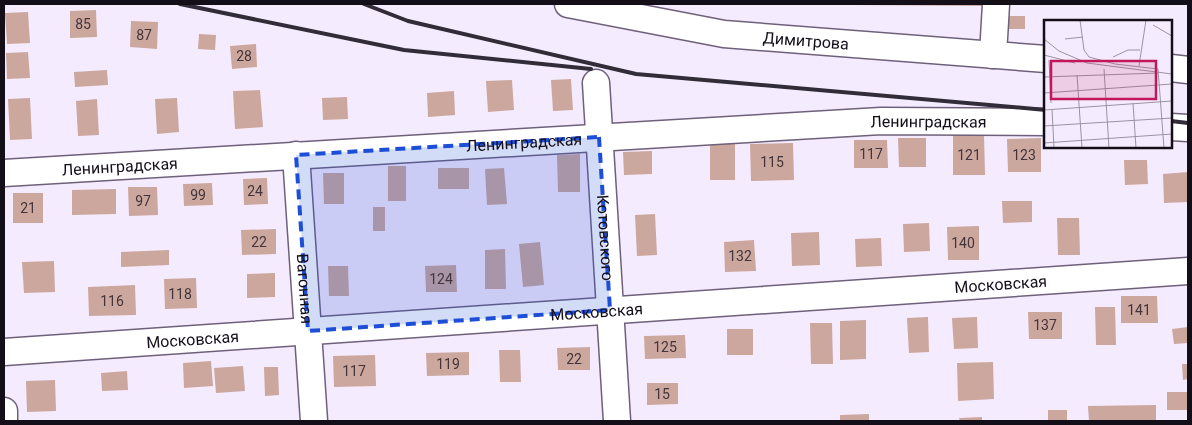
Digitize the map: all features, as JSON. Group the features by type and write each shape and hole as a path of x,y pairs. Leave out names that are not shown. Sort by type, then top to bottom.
{"street":[{"name":"Димитрова","path":"568,4 724,34 1044,59"},
{"path":"993,54 996,4"},
{"path":"1172,68 1188,70"},
{"name":"Котовского","path":"596,83 618,421"},
{"name":"Ленинградская","path":"4,173 880,121 1044,122"},
{"path":"1172,128 1188,128"},
{"name":"Вагонная","path":"296,155 314,421"},
{"name":"Московская","path":"4,352 1188,271"},
{"path":"4,411 4,421"}],"highlighted area":[{"path":"599,137 610,310 308,331 296,155"}],"building":[{"path":"985,4 985,6 852,5"},
{"path":"96,10 97,37 70,38 70,11"},
{"path":"28,12 30,43 7,44 5,13"},
{"path":"1009,16 1025,16 1025,29 1009,29"},
{"path":"131,21 158,22 157,49 130,47"},
{"path":"199,34 216,35 215,50 198,49"},
{"path":"256,44 257,67 232,69 230,46"},
{"path":"28,52 30,78 7,79 6,53"},
{"path":"107,70 108,85 75,87 74,72"},
{"path":"571,79 573,110 553,111 551,80"},
{"path":"512,80 514,110 488,112 486,81"},
{"path":"260,90 263,127 235,129 233,91"},
{"path":"454,91 455,115 428,117 427,93"},
{"path":"347,97 348,119 323,120 322,98"},
{"path":"30,98 32,139 10,140 8,99"},
{"path":"177,98 179,132 157,134 155,99"},
{"path":"97,99 99,135 78,136 76,101"},
{"path":"953,134 984,134 985,175 953,175"},
{"path":"898,138 926,138 926,167 899,167"},
{"path":"1041,138 1041,172 1008,172 1007,139"},
{"path":"854,140 887,140 888,168 854,168"},
{"path":"793,143 794,180 751,181 750,144"},
{"path":"710,144 735,144 735,180 710,180"},
{"path":"652,151 652,174 624,175 623,152"},
{"path":"580,154 580,192 558,192 557,155"},
{"path":"1124,160 1147,160 1148,184 1125,185"},
{"path":"388,166 406,166 406,201 388,201"},
{"path":"438,168 469,168 469,189 438,189"},
{"path":"504,168 507,204 487,205 485,169"},
{"path":"1188,172 1188,202 1164,203 1163,174"},
{"path":"323,173 344,173 344,204 324,204"},
{"path":"267,178 268,204 244,205 243,179"},
{"path":"212,183 213,205 184,206 183,184"},
{"path":"128,187 157,187 158,215 129,216"},
{"path":"116,189 116,214 72,215 72,190"},
{"path":"13,193 43,193 43,223 13,223"},
{"path":"1002,201 1032,201 1032,222 1003,223"},
{"path":"373,207 385,207 385,231 373,231"},
{"path":"655,214 657,255 637,256 635,215"},
{"path":"1057,218 1079,218 1080,255 1058,255"},
{"path":"929,223 930,251 904,252 903,224"},
{"path":"979,226 979,260 948,260 947,227"},
{"path":"276,229 276,254 242,255 241,230"},
{"path":"819,232 820,265 792,266 791,233"},
{"path":"881,238 882,266 856,267 855,239"},
{"path":"754,240 756,271 725,272 724,242"},
{"path":"540,242 544,285 523,287 519,244"},
{"path":"505,249 506,289 485,289 485,250"},
{"path":"169,250 169,265 121,267 121,252"},
{"path":"54,261 55,292 24,293 22,262"},
{"path":"456,265 457,292 426,292 425,266"},
{"path":"328,266 348,266 349,296 329,296"},
{"path":"275,273 275,297 247,298 247,274"},
{"path":"196,278 197,308 165,309 164,279"},
{"path":"135,285 136,315 89,316 88,287"},
{"path":"1121,296 1157,296 1158,323 1121,323"},
{"path":"1095,307 1115,307 1116,345 1096,345"},
{"path":"1028,312 1062,312 1062,339 1029,339"},
{"path":"928,317 929,352 909,353 907,318"},
{"path":"977,317 978,348 954,349 952,318"},
{"path":"866,320 866,359 840,360 840,321"},
{"path":"810,323 832,323 833,364 811,364"},
{"path":"1188,327 1188,343 1174,344 1172,329"},
{"path":"727,329 753,329 753,355 727,355"},
{"path":"685,335 686,358 645,359 644,336"},
{"path":"590,347 590,370 558,370 557,348"},
{"path":"499,350 520,350 521,382 500,382"},
{"path":"469,352 469,375 427,376 426,353"},
{"path":"375,355 376,386 334,387 333,356"},
{"path":"211,361 213,386 184,388 183,363"},
{"path":"993,362 994,399 958,401 957,363"},
{"path":"1182,364 1188,364 1188,379 1183,380"},
{"path":"243,366 245,391 216,393 214,368"},
{"path":"264,367 278,367 279,395 265,396"},
{"path":"127,371 128,390 102,391 101,373"},
{"path":"55,380 56,411 27,412 26,381"},
{"path":"647,383 678,383 678,404 647,405"},
{"path":"1167,392 1188,392 1188,410 1167,410"},
{"path":"1156,405 1156,421 1089,421 1088,406"},
{"path":"1048,410 1067,410 1067,421 1048,421"},
{"path":"869,414 869,421 840,421 840,415"},
{"path":"982,417 982,421 960,421 959,418"}],"railway":[{"path":"180,4 404,50 591,69"},
{"path":"364,4 408,21 636,74 1044,110"},
{"path":"1172,121 1188,123"}]}
